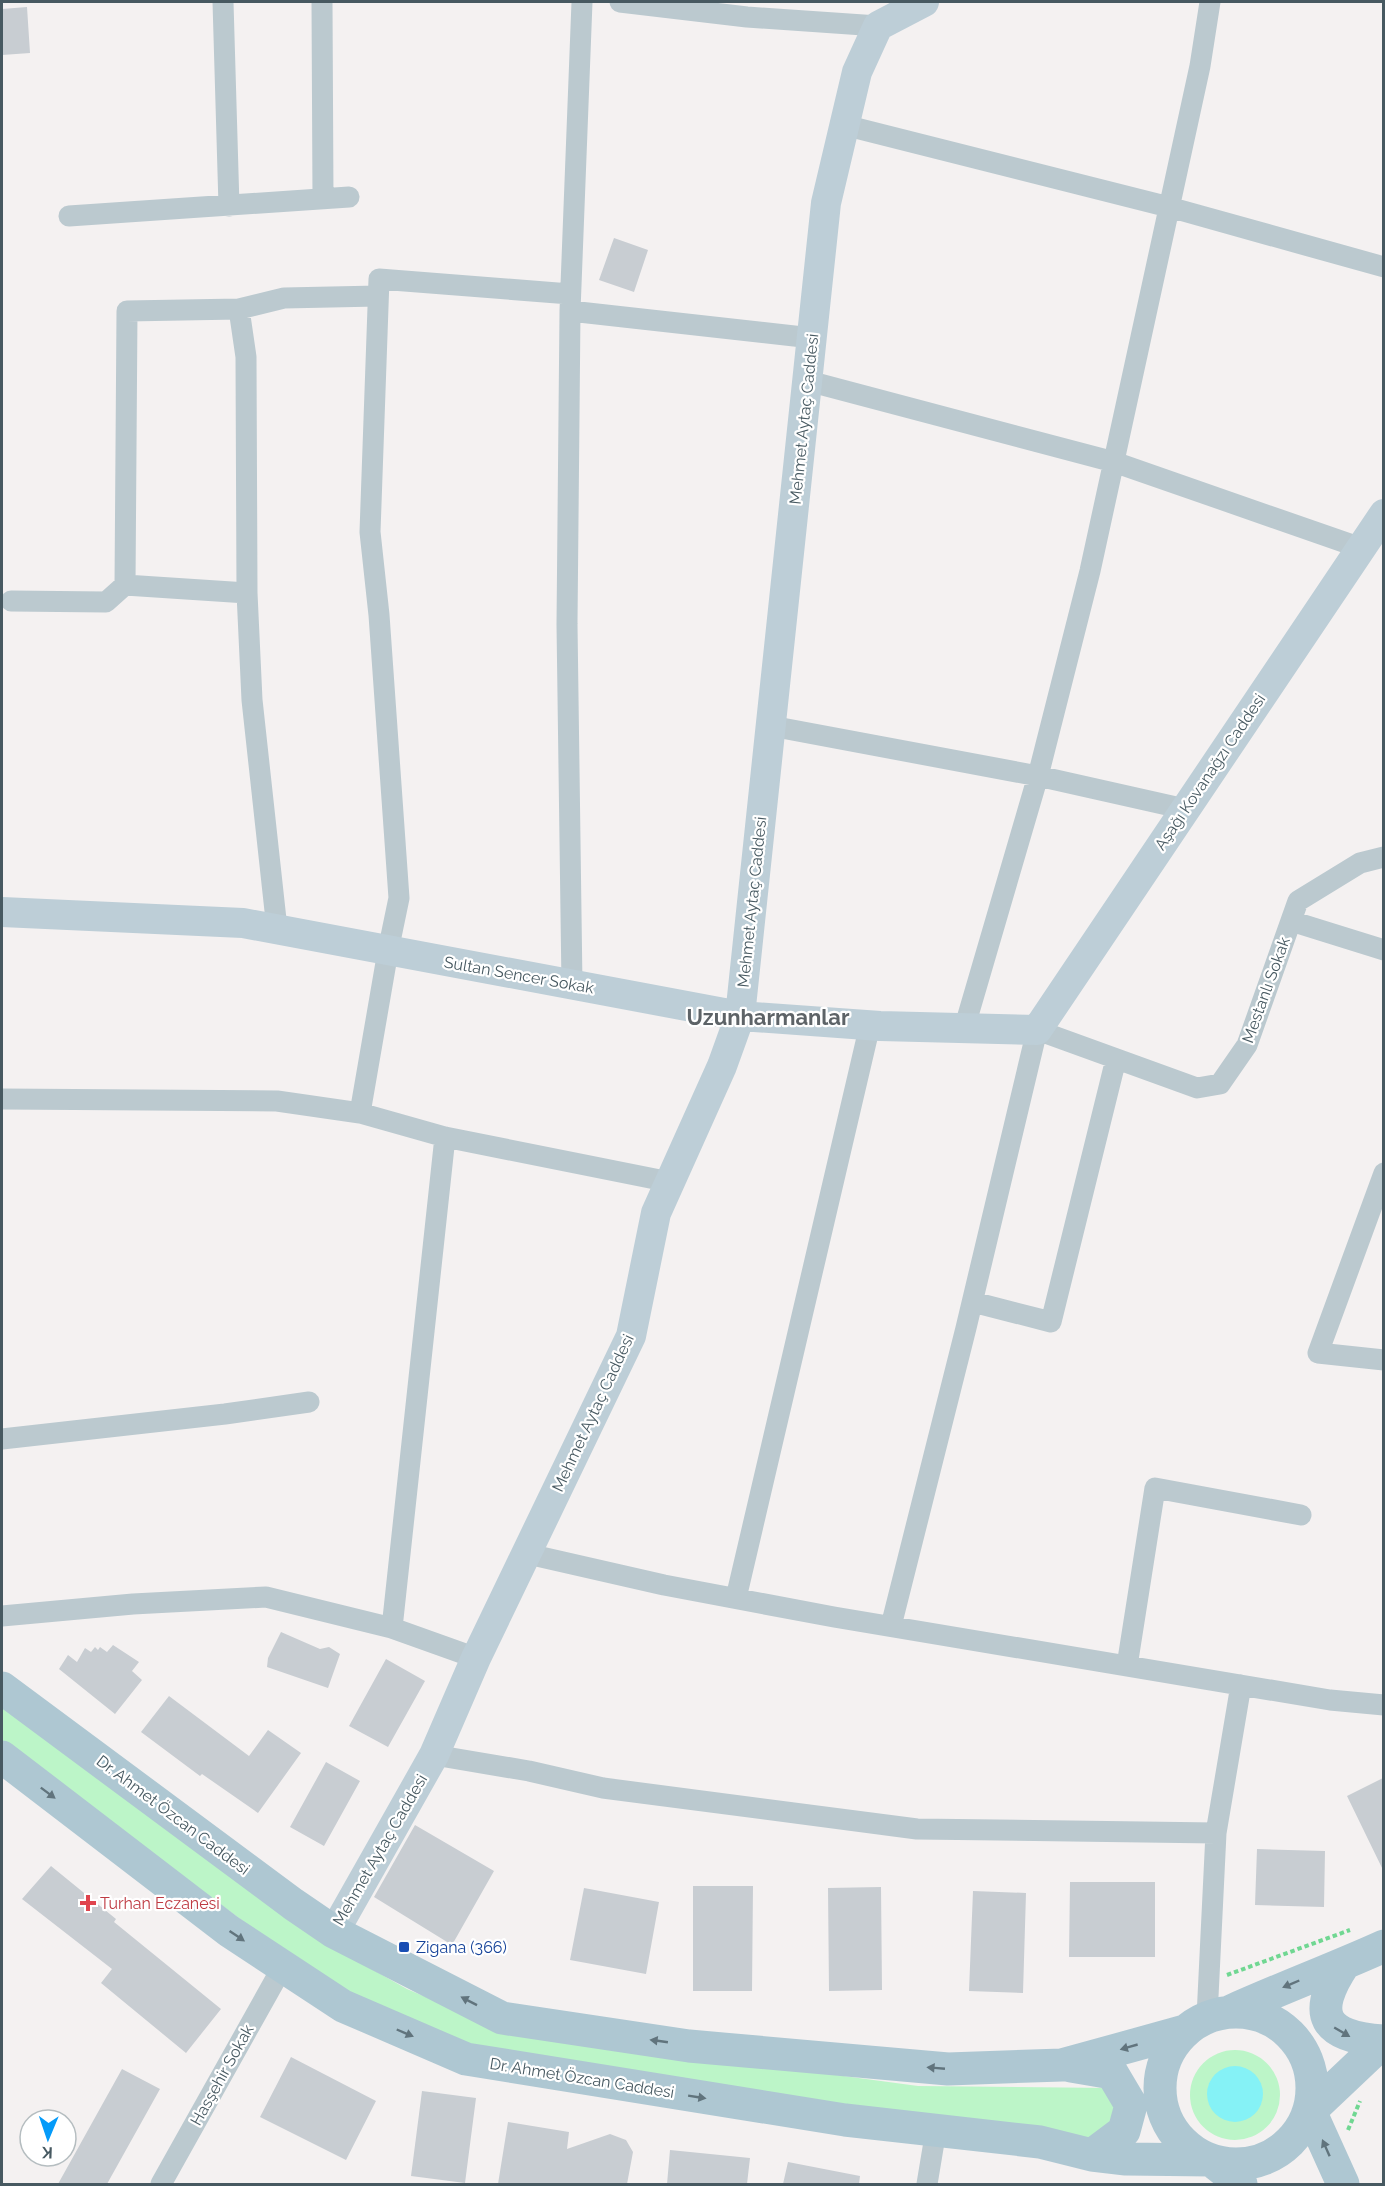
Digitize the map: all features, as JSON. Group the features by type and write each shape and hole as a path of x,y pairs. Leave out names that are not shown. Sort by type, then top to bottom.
{"main road":[{"name":"Dr. Ahmet Özcan Caddesi","path":"2,1688 334,1932 502,2018 689,2046 948,2069 1062,2065 1208,2019"},
{"name":"Dr. Ahmet Özcan Caddesi","path":"2,1757 229,1931 343,2006 466,2059 845,2120 1040,2142 1126,2159 1211,2160"},
{"path":"1241,2184 1211,2160 1188,2147 1170,2127 1161,2102 1160,2076 1169,2051 1208,2019 1383,1946"},
{"path":"1344,1964 1329,1989 1326,2015 1340,2032 1352,2037 1383,2041"},
{"path":"1208,2019 1256,2013 1279,2024 1297,2040 1309,2062 1313,2086 1310,2111 1343,2184"},
{"path":"1211,2160 1235,2164 1259,2161 1282,2150 1299,2133 1310,2111 1383,2041"},
{"path":"1062,2065 1112,2073 1131,2105 1124,2131 1092,2154"},
{"path":"1313,2184 1333,2184"}],"street":[{"path":"223,2 229,206"},
{"path":"322,2 323,199"},
{"path":"572,985 567,624 570,302 582,2"},
{"path":"620,2 747,17 878,26 924,2"},
{"path":"964,1029 1038,776 1090,571 1200,66 1210,2"},
{"name":"Mehmet Aytaç Caddesi","path":"334,1932 434,1755 476,1658 528,1554 631,1335 656,1213 722,1066 740,1016 826,203 857,72 878,26"},
{"path":"844,125 1169,207 1383,267"},
{"path":"69,216 350,197"},
{"path":"360,1113 399,898 379,615 370,532 379,279 570,302 812,338"},
{"path":"125,585 127,311 239,309 284,298 378,296"},
{"path":"239,309 246,357 247,593 252,700 277,929"},
{"path":"808,381 1114,462 1361,548"},
{"name":"Aşağı Kovanağzı Caddesi","path":"1037,1030 1383,514"},
{"path":"11,602 106,602 125,585 247,593"},
{"path":"771,726 1038,776 1185,809"},
{"name":"Mestanlı Sokak","path":"1037,1030 1197,1088 1220,1084 1247,1045 1298,901 1360,863 1383,857"},
{"name":"Sultan Sencer Sokak","path":"2,912 243,923 740,1016 870,1025 1037,1030"},
{"path":"1291,921 1383,950"},
{"path":"736,1598 870,1025"},
{"path":"891,1626 973,1302 1037,1030"},
{"path":"973,1302 1051,1322 1116,1059"},
{"path":"2,1100 277,1101 360,1113 445,1137 670,1182"},
{"path":"392,1628 445,1137"},
{"path":"1383,1173 1318,1353 1383,1360"},
{"path":"2,1440 309,1402"},
{"path":"1127,1666 1155,1488 1301,1515"},
{"path":"528,1554 664,1585 891,1626 1330,1701 1383,1705"},
{"path":"2,1616 266,1597 392,1628 476,1658"},
{"path":"1208,2019 1216,1833 1241,1685"},
{"path":"434,1755 529,1771 603,1788 917,1829 1216,1833"},
{"name":"Hasşehir Sokak","path":"161,2184 282,1966"},
{"path":"927,2184 936,2130"}],"path":[{"path":"1210,1981 1352,1929"},
{"path":"1347,2135 1360,2101 1368,2094"}],"green space":[{"path":"2,1705 329,1945 407,1989 503,2030 918,2086 1111,2088 1119,2116 1092,2150 475,2046 348,1993 294,1959 2,1742"},
{"path":"1235,2050 1252,2053 1267,2063 1277,2078 1280,2095 1277,2112 1267,2127 1252,2137 1235,2140 1218,2137 1203,2127 1193,2112 1190,2095 1193,2078 1203,2063 1218,2053"}],"water":[{"path":"1229,2066 1241,2066 1251,2070 1259,2078 1263,2094 1259,2110 1251,2118 1241,2122 1229,2122 1219,2118 1211,2110 1207,2100 1207,2088 1211,2078 1219,2070"}],"building":[{"path":"27,7 30,53 2,55 2,9"},
{"path":"614,238 648,250 634,292 599,280"},
{"path":"281,1632 320,1649 329,1647 340,1654 328,1688 267,1667 268,1658"},
{"path":"113,1645 139,1662 132,1671 142,1680 115,1714 59,1669 68,1655 77,1662 85,1648 91,1652 95,1647 98,1650 100,1647 107,1652"},
{"path":"386,1659 425,1681 388,1747 349,1726"},
{"path":"169,1696 249,1756 268,1730 301,1753 258,1813 202,1774 200,1776 141,1732"},
{"path":"326,1762 360,1781 324,1846 290,1827"},
{"path":"1383,1778 1383,1870 1347,1796"},
{"path":"415,1825 494,1871 452,1945 374,1897"},
{"path":"1257,1849 1325,1851 1324,1907 1255,1905"},
{"path":"51,1866 116,1919 114,1922 221,2009 186,2053 101,1983 112,1969 22,1899"},
{"path":"1070,1882 1155,1882 1155,1957 1069,1957"},
{"path":"693,1886 753,1886 752,1991 693,1991"},
{"path":"881,1887 882,1990 829,1991 828,1888"},
{"path":"584,1888 659,1902 646,1974 570,1960"},
{"path":"973,1891 1026,1893 1023,1993 969,1991"},
{"path":"291,2057 376,2101 346,2160 260,2117"},
{"path":"122,2069 160,2089 107,2184 58,2184 67,2168 78,2168 78,2148"},
{"path":"422,2091 476,2098 465,2183 411,2176"},
{"path":"508,2122 569,2132 567,2149 610,2134 626,2140 633,2152 627,2184 498,2184"},
{"path":"670,2150 750,2158 747,2184 667,2184"},
{"path":"788,2162 860,2176 859,2184 783,2184"}],"place":[{"name":"Turhan Eczanesi","path":"88,1903"},
{"name":"Zigana (366)","path":"404,1947"}],"district":[{"name":"Uzunharmanlar","path":"768,1017"}]}
